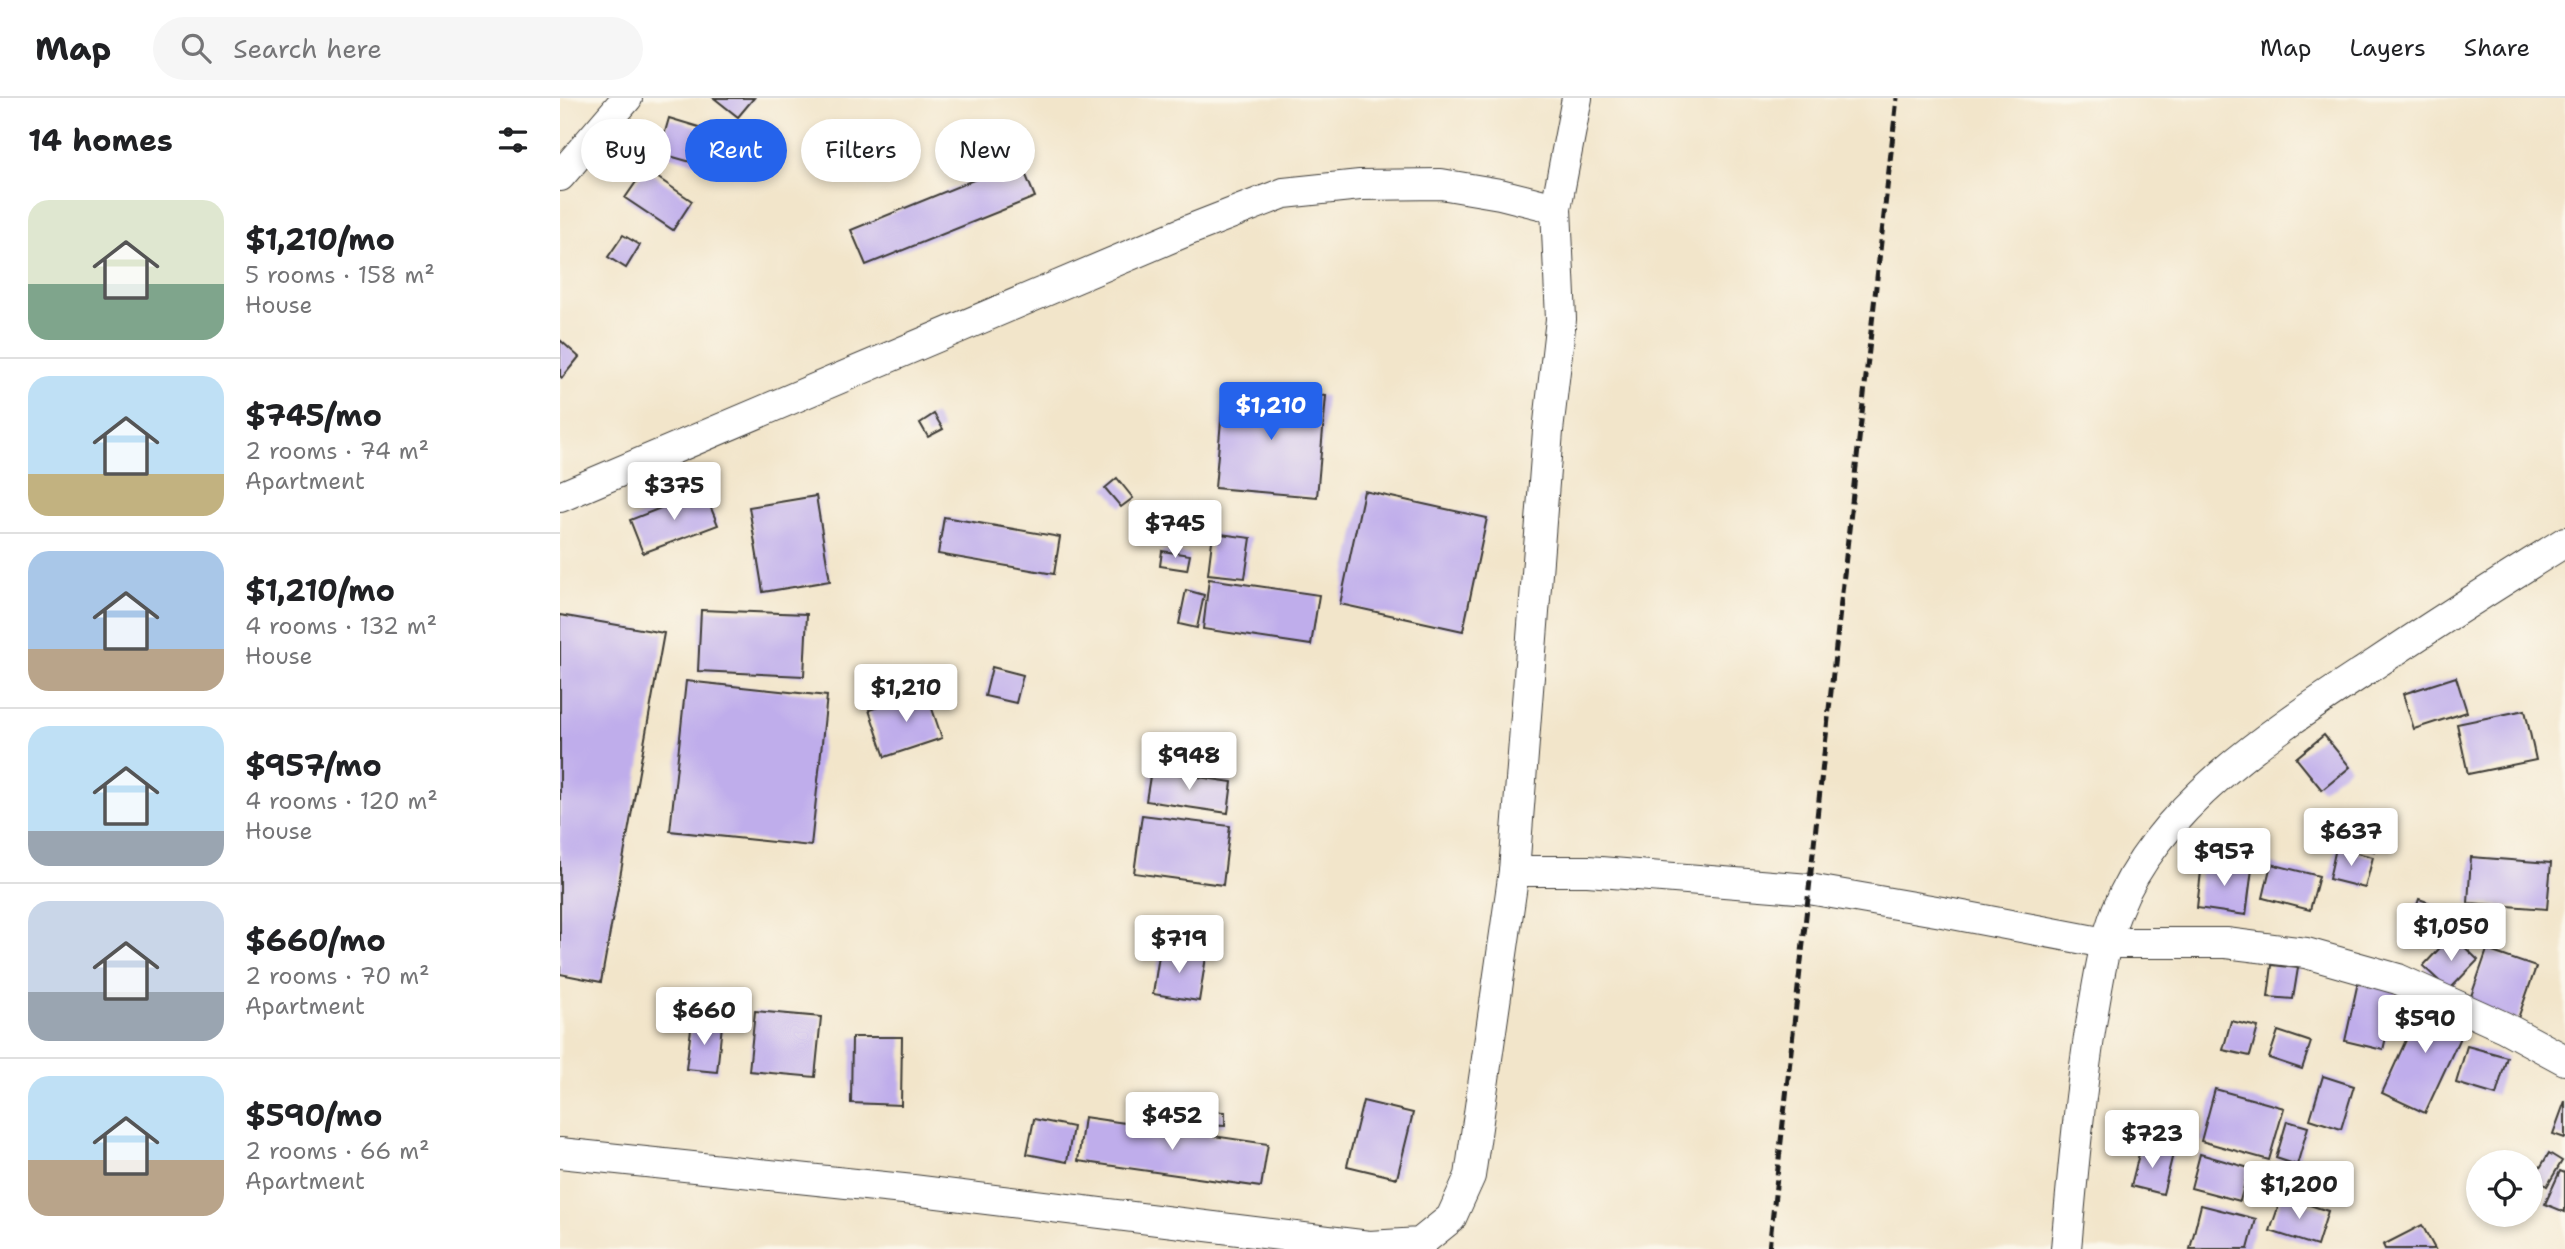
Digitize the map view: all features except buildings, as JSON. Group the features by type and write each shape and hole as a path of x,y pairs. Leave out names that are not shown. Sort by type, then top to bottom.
{"street":[{"path":"560,176 627,98"},
{"path":"560,1153 913,1190 1369,1246 1420,1243 1451,1218 1470,1176 1514,871 1548,431 1561,319 1556,208 1577,98"},
{"path":"560,497 1284,193 1360,185 1441,184 1500,194 1556,208"},
{"path":"2066,1249 2081,1087 2105,943 2137,868 2178,815 2269,734 2468,601 2565,542"},
{"path":"1514,871 1588,871 1809,889 2105,943 2226,943 2306,953 2398,979 2504,1027 2565,1060"}],"railway":[{"path":"1769,1249 1897,98"}]}
